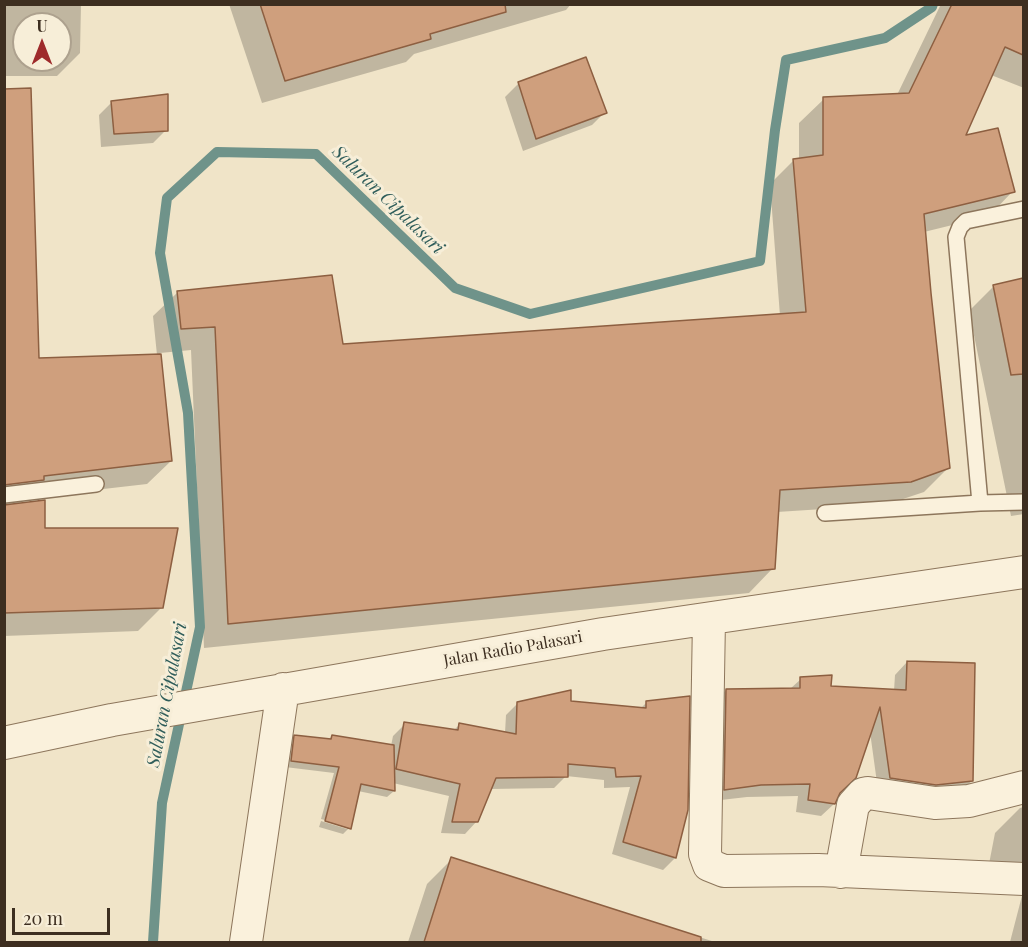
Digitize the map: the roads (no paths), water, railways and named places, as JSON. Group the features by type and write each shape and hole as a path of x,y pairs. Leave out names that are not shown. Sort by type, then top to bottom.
{"street":[{"name":"Jalan Radio Palasari","path":"4,743 238,697 603,634 1023,572"},
{"path":"709,619 706,860 714,868 724,871 842,872 1023,879"},
{"path":"246,942 283,689"},
{"path":"842,872 853,805 863,794 946,803 969,801 1023,787"}],"lane":[{"path":"980,503 956,237 960,227 966,221 1023,209"},
{"path":"4,495 96,484"},
{"path":"825,513 1023,502"}],"waterway":[{"name":"Saluran Cipalasari","path":"153,942 162,803 200,627 188,413 160,253 167,198 217,152 316,154 455,288 530,314 760,261 775,130 786,60 885,38 932,7 933,4"}]}
